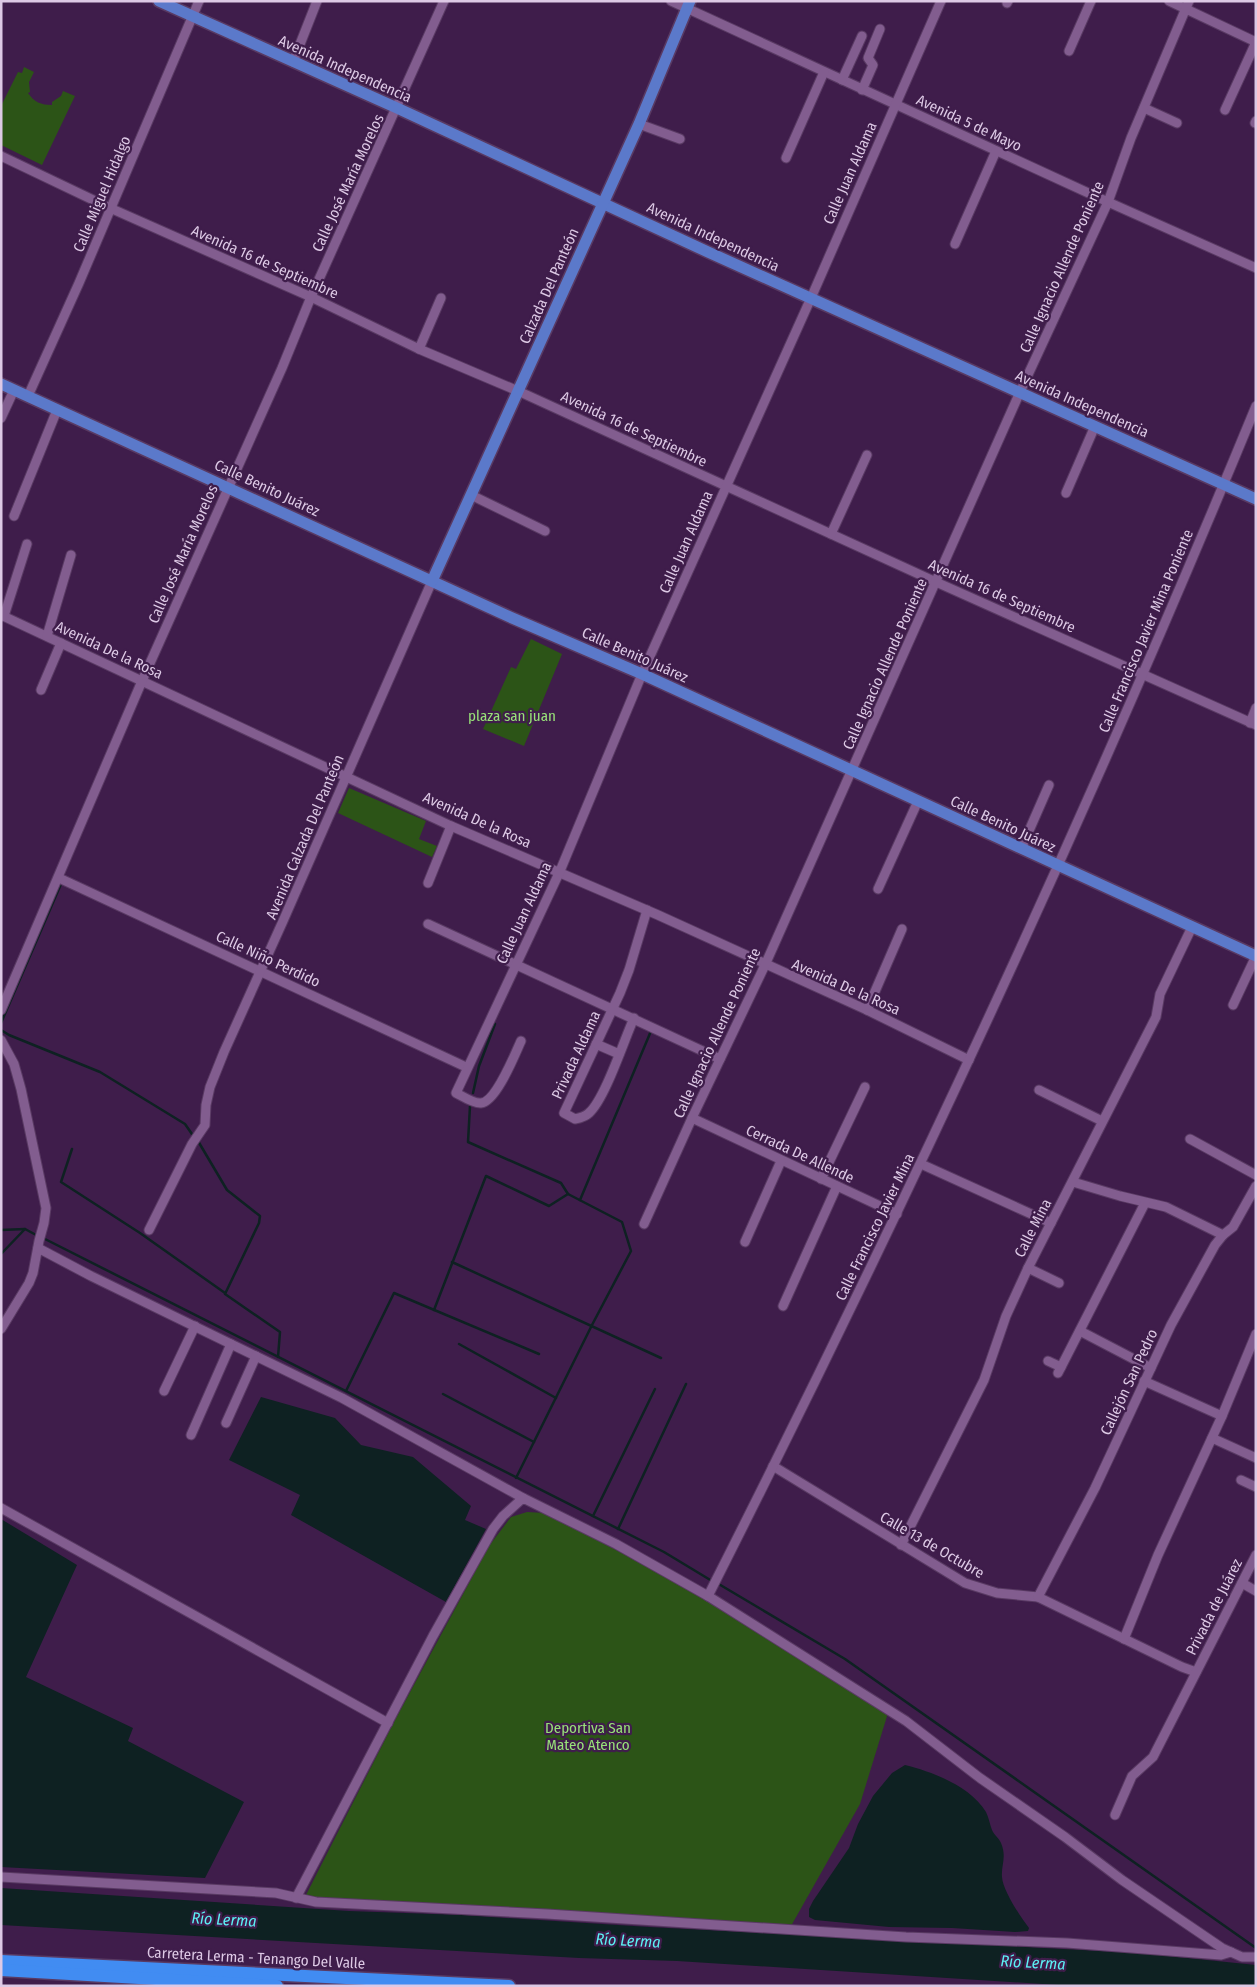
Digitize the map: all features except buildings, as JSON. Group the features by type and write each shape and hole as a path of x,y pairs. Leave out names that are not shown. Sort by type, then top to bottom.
{"highway":[{"name":"Carretera Lerma - Tenango Del Valle","path":"1,1961 509,1986"},
{"path":"1,1970 277,1986"}],"main road":[{"name":"Avenida Independencia","path":"159,1 397,108 708,252 1256,499"},
{"name":"Calzada Del Panteón","path":"432,581 603,203 688,5"},
{"name":"Calle Benito Juárez","path":"1,384 432,581 642,674 1256,956"}],"street":[{"name":"Calle Miguel Hidalgo","path":"28,396 199,1"},
{"path":"293,62 317,1"},
{"name":"Calle José María Morelos","path":"1,1010 142,681 444,1"},
{"name":"Avenida 5 de Mayo","path":"671,1 688,5 862,90 1256,268"},
{"name":"Calle Juan Aldama","path":"521,1041 496,1091 488,1101 478,1103 456,1093 466,1066 560,871 642,674 811,298 941,1"},
{"path":"1069,51 1091,1"},
{"path":"1169,1 1187,5 1256,42 1225,110"},
{"name":"Calle Ignacio Allende Poniente","path":"644,1224 765,965 1020,392 1108,202 1144,108 1187,5"},
{"path":"862,90 873,65 868,58 880,29"},
{"path":"842,80 862,36"},
{"path":"786,158 824,72"},
{"path":"1144,108 1177,123"},
{"path":"638,124 680,139"},
{"path":"955,244 996,151"},
{"name":"Avenida 16 de Septiembre","path":"1,156 110,208 311,297 419,349 518,391 1253,724"},
{"path":"419,349 441,298"},
{"path":"1,418 14,390"},
{"name":"Calle Francisco Javier Mina Poniente","path":"1058,866 1144,674 1256,406"},
{"path":"14,516 58,410"},
{"path":"1066,493 1094,426"},
{"path":"832,534 867,455"},
{"path":"471,496 545,531"},
{"path":"3,616 28,544"},
{"path":"47,636 70,555"},
{"name":"Avenida Calzada Del Panteón","path":"149,1230 192,1144 202,1132 206,1120 206,1104 210,1087 224,1052 432,581"},
{"name":"Avenida De la Rosa","path":"3,616 451,826 560,871 647,910 867,1010 969,1060"},
{"path":"41,690 61,643"},
{"path":"1253,724 1256,708"},
{"path":"1021,849 1049,785"},
{"path":"878,889 918,801"},
{"path":"428,883 451,826"},
{"name":"Calle Francisco Javier Mina","path":"710,1592 922,1164 1058,866"},
{"name":"Calle Niño Perdido","path":"59,878 466,1066"},
{"name":"Privada Aldama","path":"619,1054 600,1099 590,1113 575,1119 564,1113 629,970 647,910"},
{"path":"428,924 720,1059"},
{"name":"Calle Mina","path":"901,1545 984,1380 1006,1316 1028,1268 1156,1018 1160,994 1192,926"},
{"path":"867,1010 902,929"},
{"path":"1233,1005 1256,956"},
{"path":"596,1044 619,1054 634,1018"},
{"path":"1,1040 14,1064 21,1089 46,1208 36,1263 29,1283 1,1329"},
{"path":"821,1179 864,1086"},
{"path":"1039,1090 1102,1121"},
{"name":"Cerrada De Allende","path":"692,1118 897,1214"},
{"path":"1190,1139 1256,1175"},
{"path":"745,1242 781,1161"},
{"path":"922,1164 1051,1223"},
{"path":"1073,1182 1145,1203 1166,1207 1223,1235"},
{"path":"783,1306 838,1186"},
{"name":"Callejón San Pedro","path":"1038,1597 1095,1488 1171,1325 1215,1245 1233,1227 1256,1186"},
{"path":"1048,1361 1059,1370 1145,1203"},
{"path":"39,1244 90,1276 196,1326 350,1403 522,1498 710,1592 906,1721 980,1778 1070,1841 1127,1884 1231,1952 1242,1956 1256,1957"},
{"path":"1028,1268 1059,1283"},
{"path":"164,1391 196,1326"},
{"path":"1080,1331 1150,1368"},
{"path":"1124,1639 1158,1554 1222,1416 1256,1334"},
{"path":"191,1435 231,1344"},
{"path":"226,1423 256,1356"},
{"path":"1144,1381 1222,1416"},
{"path":"1212,1438 1256,1458"},
{"name":"Calle 13 de Octubre","path":"773,1466 964,1583 997,1593 1038,1597 1196,1672"},
{"path":"1241,1480 1256,1487"},
{"path":"296,1898 433,1636 493,1530 503,1516 522,1498"},
{"path":"1,1508 388,1723"},
{"name":"Privada de Juárez","path":"1115,1815 1132,1776 1153,1757 1256,1555"},
{"path":"1242,1583 1256,1591"},
{"path":"1,1877 276,1893 316,1902 566,1915 906,1937 1067,1943 1221,1955 1231,1952"}],"green space":[{"path":"24,67 34,72 29,82 30,92 28,93 38,102 52,105 52,102 61,96 63,91 75,96 42,165 1,145 1,106 18,72 22,73"},
{"name":"plaza san juan","path":"531,639 562,654 524,746 483,729 511,667 516,669"},
{"path":"349,788 426,821 419,839 437,846 432,857 338,813"},
{"name":"Deportiva San Mateo Atenco","path":"527,1512 545,1513 668,1577 888,1713 860,1804 791,1926 305,1897 395,1720 489,1546 511,1517"}],"water":[{"path":"261,1397 335,1418 361,1445 413,1457 471,1506 465,1520 486,1529 446,1602 291,1515 300,1495 229,1460"},
{"path":"1,1519 77,1565 26,1677 133,1728 128,1741 244,1802 205,1878 1,1867"},
{"path":"905,1765 950,1781 971,1795 986,1812 992,1830 1003,1848 1002,1877 1005,1889 1029,1928 1028,1931 889,1927 815,1920 809,1917 809,1909 813,1901 849,1848 858,1824 873,1796 892,1773"},
{"name":"Río Lerma","path":"1,1888 349,1911 461,1915 1138,1953 1256,1965 1256,1986 1074,1986 677,1961 579,1958 1,1925"}],"waterway":[{"path":"1,1023 61,884"},
{"path":"473,1093 479,1066 495,1024"},
{"path":"1,1030 100,1072 185,1124 194,1137"},
{"path":"580,1200 651,1031"},
{"path":"470,1106 468,1142 561,1183 568,1194 622,1222 631,1251 516,1478"},
{"path":"198,1141 227,1190 260,1216 259,1223 225,1294 280,1332 278,1357"},
{"path":"72,1149 61,1182 140,1233 225,1293"},
{"path":"434,1310 486,1176 549,1206 568,1194"},
{"path":"1,1230 25,1229 38,1236"},
{"path":"1,1254 25,1229"},
{"path":"43,1238 664,1552 712,1581"},
{"path":"452,1262 661,1358"},
{"path":"346,1391 394,1293 539,1354"},
{"path":"459,1344 556,1398"},
{"path":"618,1529 686,1384"},
{"path":"593,1516 655,1389"},
{"path":"443,1394 534,1442"},
{"path":"717,1583 845,1659 1256,1948"}]}
